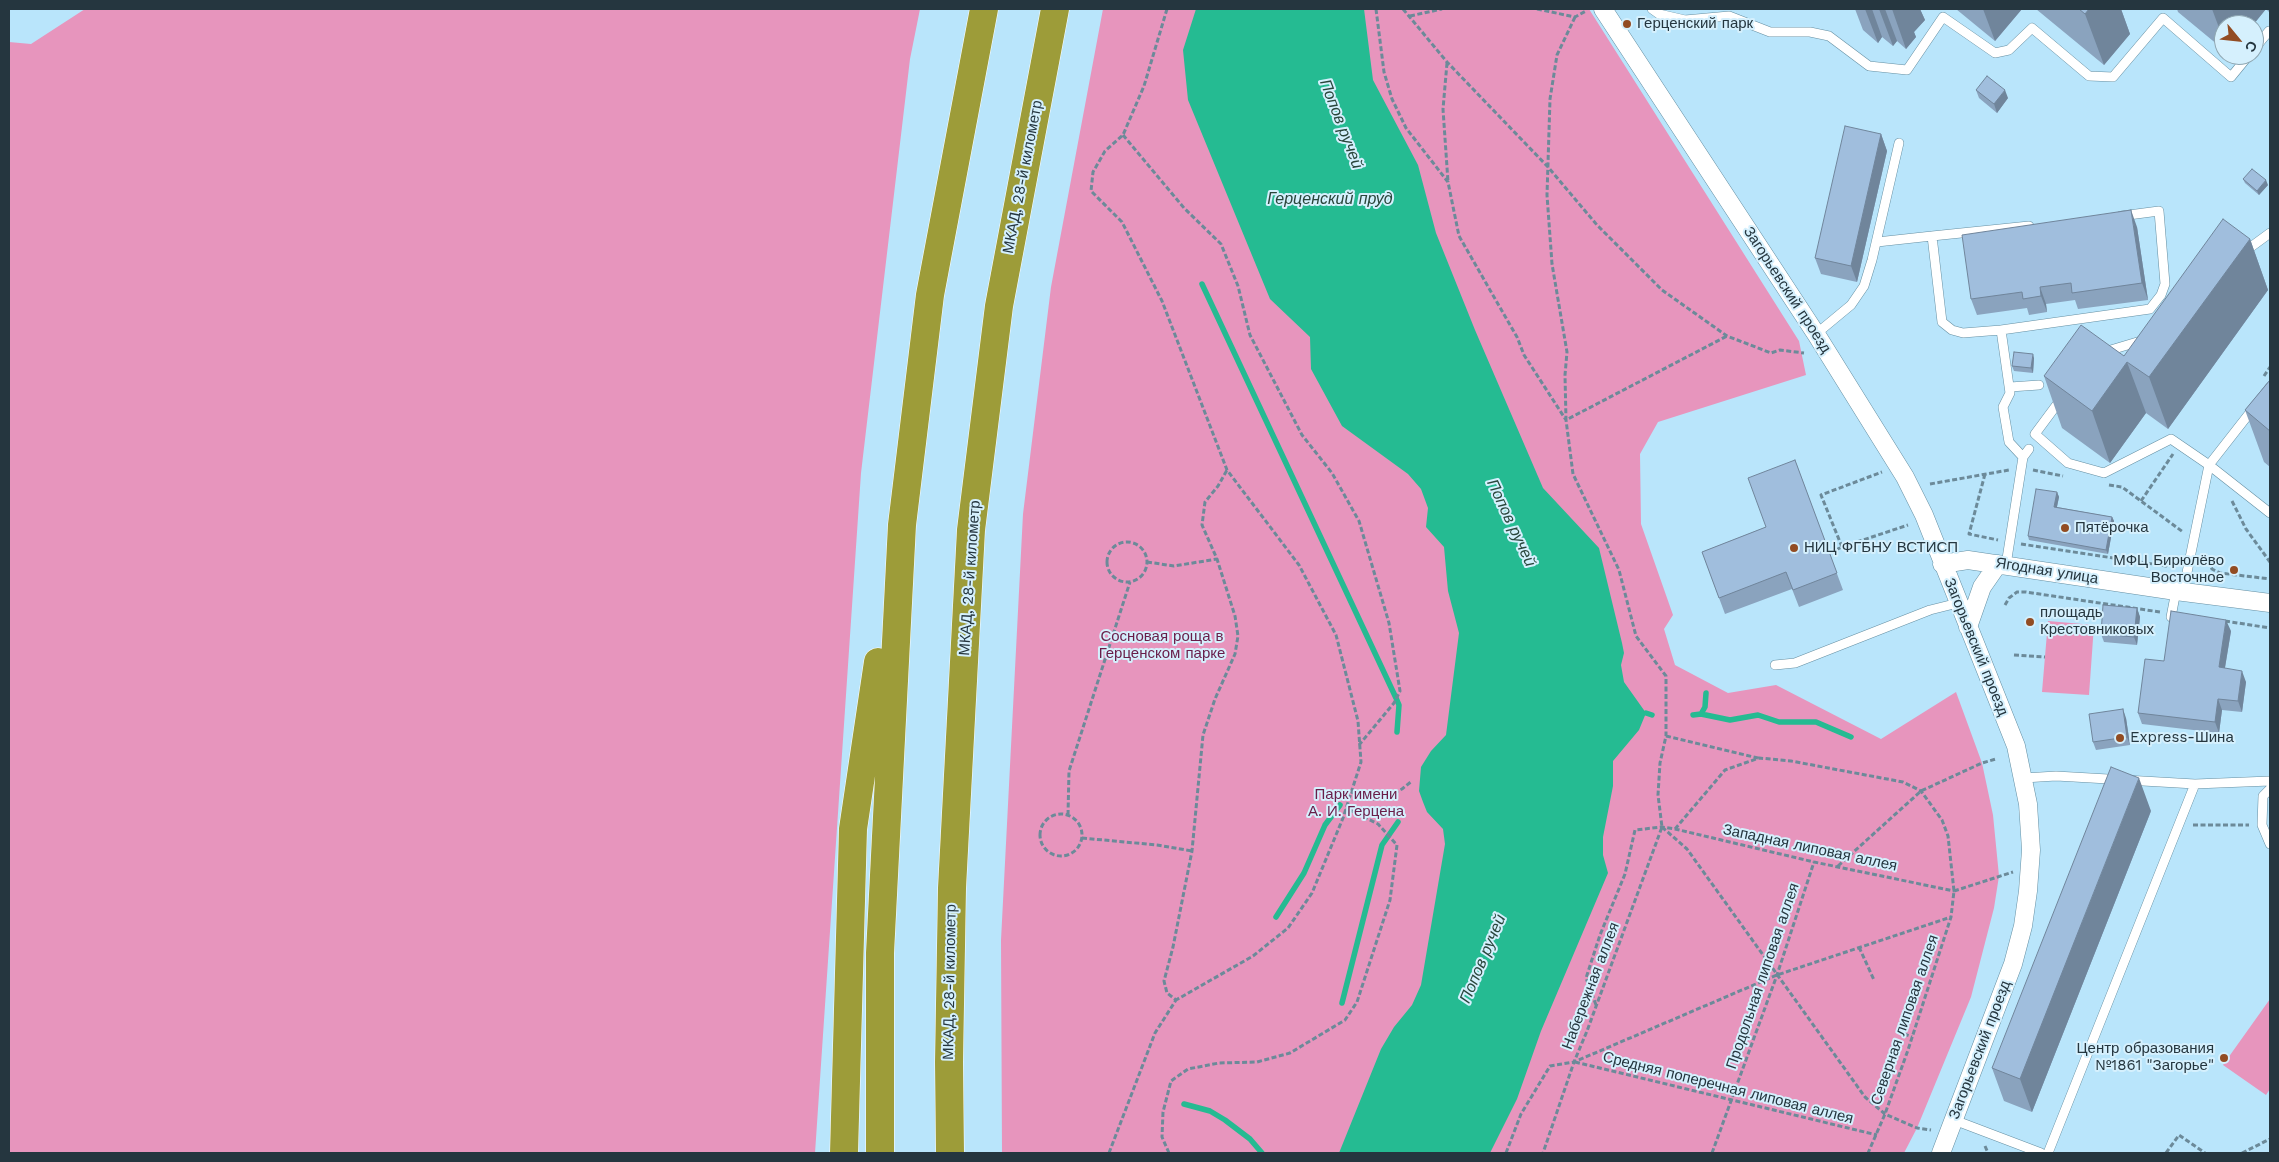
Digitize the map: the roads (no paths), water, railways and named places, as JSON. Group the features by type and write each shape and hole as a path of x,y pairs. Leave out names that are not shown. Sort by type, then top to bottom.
{"highway":[{"path":"880,1153 880,963 902,525 930,295 984,9"},
{"name":"МКАД, 28-й километр","path":"950,1153 949,1042 952,888 971,530 999,306 1054,9"},
{"path":"844,1153 853,829 915,410"}],"street":[{"name":"Загорьевский проезд","path":"1594,10 1816,334 1905,477 1924,515 2016,746 2028,804 2031,850 2023,926 2013,964 1941,1153"},
{"name":"Ягодная улица","path":"1942,564 1968,560 2002,564 2179,592 2270,603"},
{"path":"1968,627 1982,587 2002,564"}],"lane":[{"path":"1652,9 1659,14 1685,20 1720,12 1770,32 1810,32 1829,36 1869,66 1906,70 1943,13 1995,53 2009,50 2032,28 2089,76 2113,77 2164,14 2214,61"},
{"path":"2218,65 2231,77 2241,65"},
{"path":"1816,334 1830,324 1855,299 1864,286 1877,242 1899,143"},
{"path":"1932,236 1942,322 1952,330 1963,333 2001,330 2150,309 2156,302 2165,284 2159,211 2110,217"},
{"path":"1877,242 2041,224"},
{"path":"2234,259 2270,233"},
{"path":"2001,330 2010,387 2010,393 2003,407 2009,442 2023,457"},
{"path":"2092,356 2157,336"},
{"path":"2010,387 2039,385"},
{"path":"2069,387 2035,434 2068,464 2104,473 2171,439 2209,465 2270,513"},
{"path":"2171,615 2194,535 2209,465 2270,387"},
{"path":"2002,564 2010,542 2023,457 2029,449"},
{"path":"1776,665 1795,663 1930,610 1958,603"},
{"path":"2024,778 2056,776 2195,784 2270,781"},
{"path":"2048,1153 2195,784"},
{"path":"2270,789 2263,796 2262,825 2270,844"},
{"path":"1954,1120 2041,1153"}],"water":[{"name":"Герценский пруд","path":"1196,9 1364,9 1373,80 1418,165 1436,233 1475,330 1543,488 1599,548 1624,653 1621,665 1624,682 1646,713 1639,730 1613,761 1613,786 1603,837 1603,855 1608,873 1541,1031 1517,1099 1490,1153 1339,1153 1381,1049 1394,1027 1412,1005 1421,985 1445,844 1443,829 1427,812 1419,791 1421,767 1431,751 1446,735 1459,633 1448,591 1444,547 1426,527 1428,508 1421,489 1408,474 1342,426 1311,369 1310,337 1270,299 1188,100 1183,50"}],"waterway":[{"path":"1202,284 1396,698 1399,705 1397,732"},
{"path":"1693,715 1701,714 1705,707 1706,693"},
{"path":"1646,713 1652,715"},
{"path":"1701,714 1730,720 1758,715 1779,722 1816,722 1851,737"},
{"path":"1276,917 1304,873 1325,825 1340,805"},
{"path":"1342,1003 1382,845 1398,822"},
{"path":"1184,1104 1210,1111 1225,1120 1250,1139 1262,1153"}],"place":[{"name":"Герценский парк","path":"1627,24"},
{"name":"Пятёрочка","path":"2065,528"},
{"name":"НИЦ ФГБНУ ВСТИСП","path":"1794,548"},
{"name":"МФЦ Бирюлёво Восточное","path":"2234,570"},
{"name":"площадь Крестовниковых","path":"2030,622"},
{"name":"Express-Шина","path":"2120,738"},
{"name":"Центр образования №1861 \"Загорье\"","path":"2224,1058"}],"water label":[{"name":"Попов ручей","path":"1341,124"},
{"name":"Попов ручей","path":"1511,523"},
{"name":"Попов ручей","path":"1483,959"}],"park label":[{"name":"Сосновая роща в Герценском парке","path":"1162,646"},
{"name":"Парк имени А. И. Герцена","path":"1356,804"}]}
